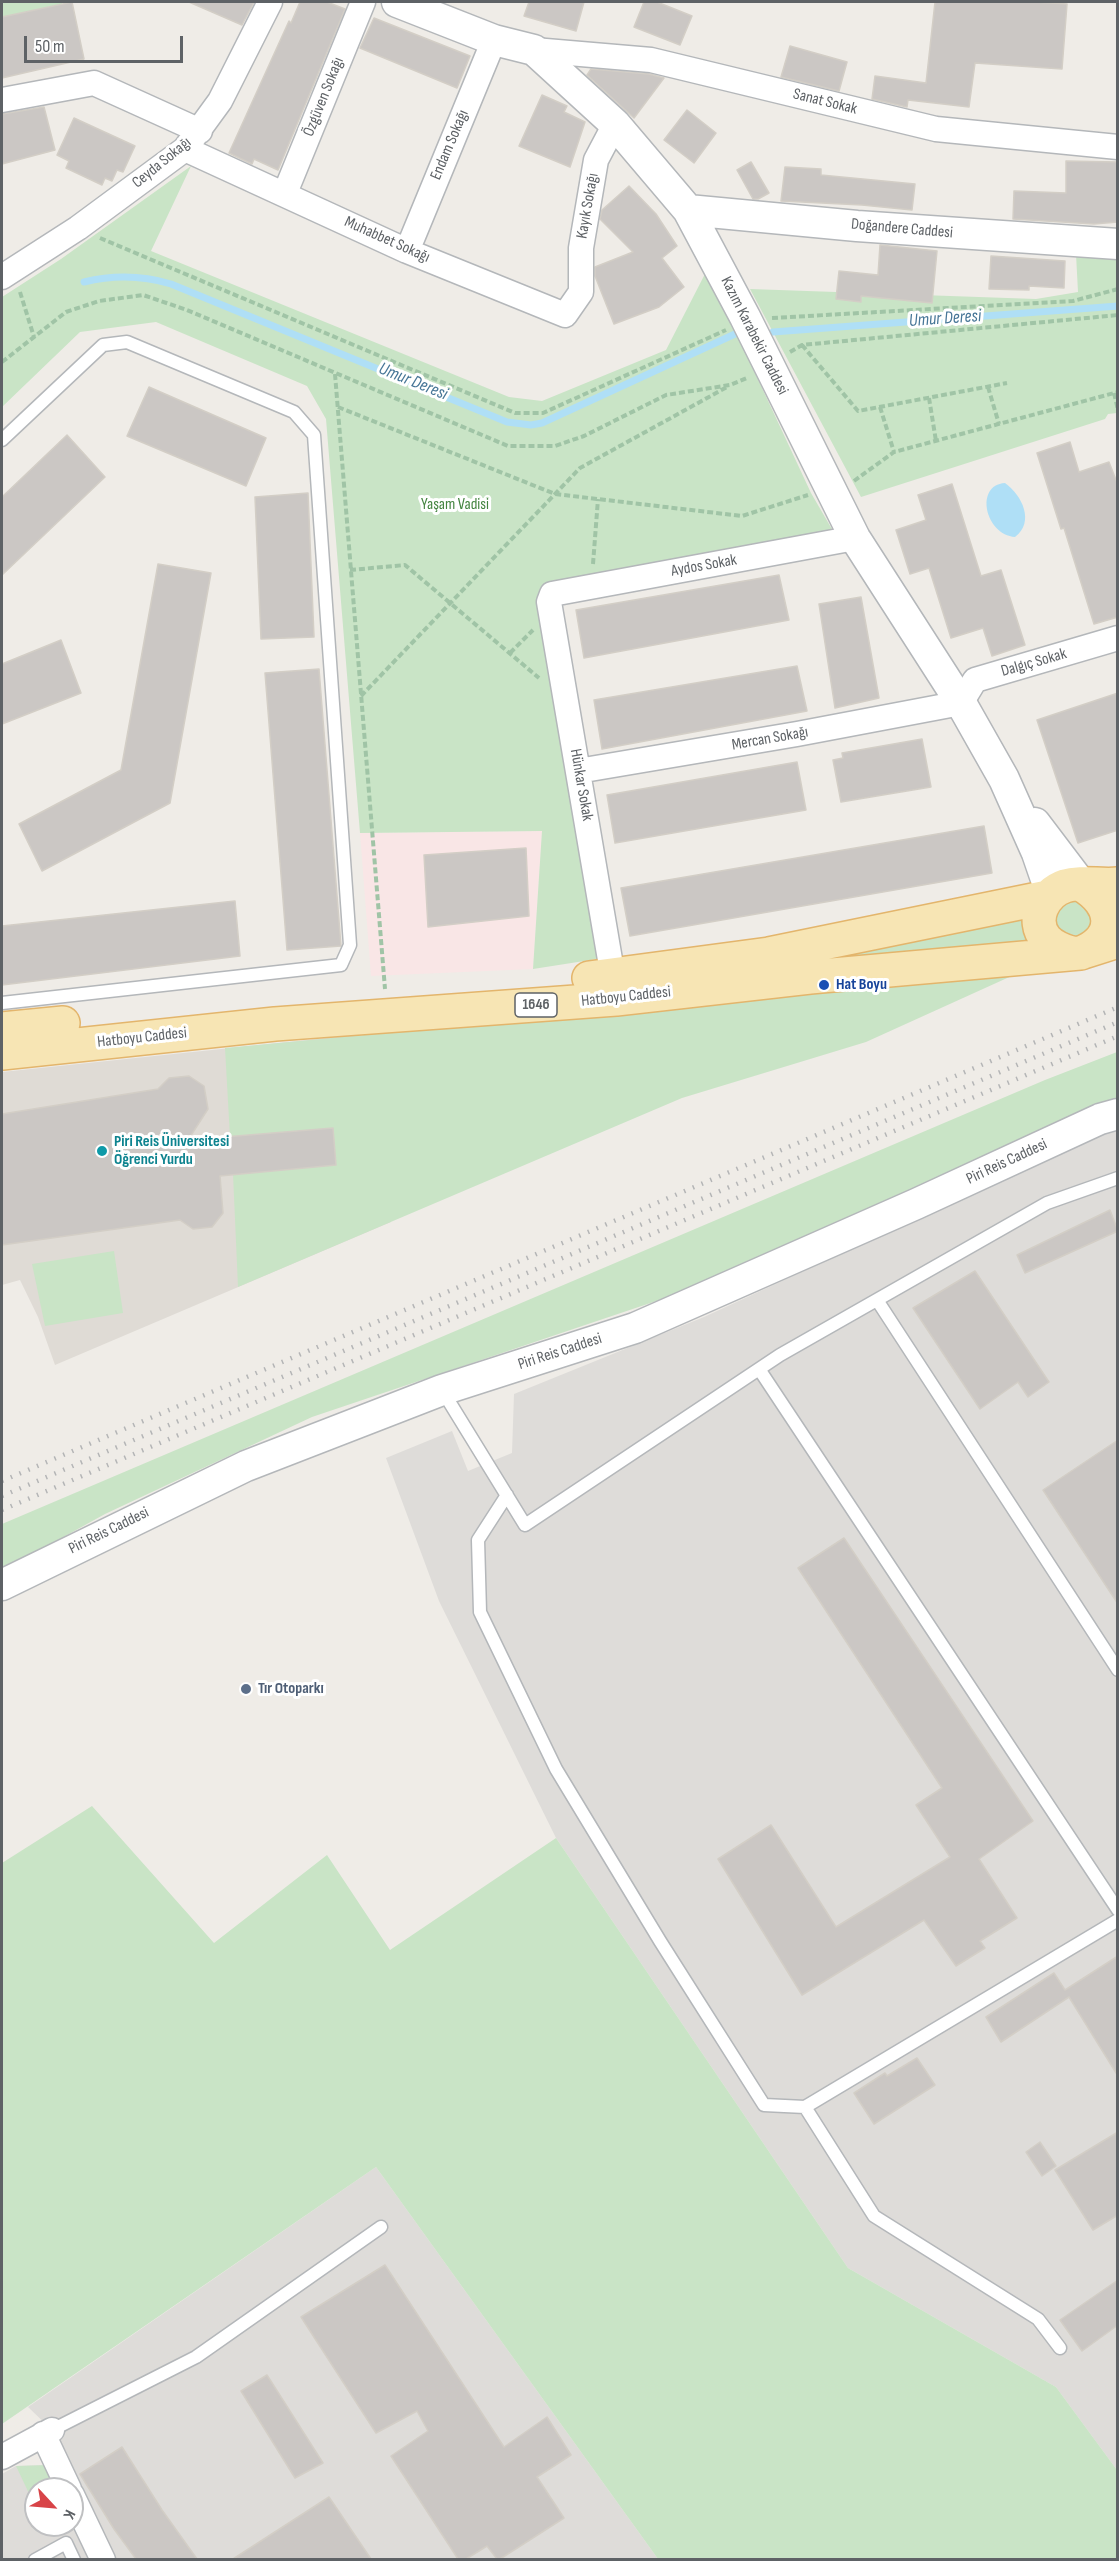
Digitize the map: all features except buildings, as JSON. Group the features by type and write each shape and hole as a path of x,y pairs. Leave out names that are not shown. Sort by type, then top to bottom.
{"main road":[{"name":"Hatboyu Caddesi","path":"2,1053 615,988 768,954 1048,897 1064,886 1118,884"},
{"path":"1048,897 1040,912 1041,931 1052,944 1075,953 1098,943 1107,926 1108,917 1098,895 1082,885"},
{"name":"Hatboyu Caddesi","path":"2,1029 385,994 615,988 810,977 1075,953 1118,941"}],"street":[{"name":"Ceyda Sokağı","path":"7,273 78,228 185,149 220,101 270,2"},
{"name":"Özgüven Sokağı","path":"285,193 363,2"},
{"name":"Kazım Karabekir Caddesi","path":"397,2 494,40 534,50 615,124 688,210 745,316 855,538 961,702 1004,779"},
{"name":"Endam Sokağı","path":"406,251 494,40"},
{"name":"Sanat Sokak","path":"534,50 651,60 936,129 1118,147"},
{"path":"2,100 94,83 200,131"},
{"name":"Kayık Sokağı","path":"581,292 581,248 596,160 615,124"},
{"name":"Muhabbet Sokağı","path":"185,149 285,193 406,251 565,315 581,292"},
{"name":"Doğandere Caddesi","path":"688,210 857,226 1118,244"},
{"name":"Aydos Sokak","path":"552,594 855,538"},
{"name":"Hünkar Sokak","path":"552,594 549,602 615,988"},
{"name":"Dalgıç Sokak","path":"961,702 975,680 1118,638"},
{"name":"Mercan Sokağı","path":"578,771 797,734 961,702"},
{"path":"1004,779 1082,885"},
{"path":"1004,779 1037,854 1048,885 1048,897"},
{"name":"Piri Reis Caddesi","path":"2,1585 246,1466 442,1390 635,1328 916,1204 1100,1119 1118,1114"},
{"path":"2,2457 48,2432 65,2477"},
{"path":"84,2520 103,2559"}],"lane":[{"path":"2,440 103,345 127,342 294,412 314,435 350,945 341,965 2,1003"},
{"path":"442,1390 525,1525 759,1369 877,1300 1047,1203 1118,1179"},
{"path":"877,1300 1118,1670"},
{"path":"759,1369 1118,1910"},
{"path":"507,1495 478,1540 480,1612 556,1769 660,1941 764,2105 805,2107 1118,1920"},
{"path":"805,2107 874,2216 1038,2319 1060,2348"},
{"path":"48,2432 196,2357 381,2227"},
{"path":"35,2559 66,2543 74,2559"}],"path":[{"path":"78,228 515,413 543,413 732,327"},
{"path":"7,273 34,337"},
{"path":"766,319 1073,301 1118,289"},
{"path":"2,362 66,312 99,301 143,295 186,310 508,447 555,446 585,436 666,395 730,385"},
{"path":"786,354 802,345 1118,315"},
{"path":"802,345 858,411 1007,383"},
{"path":"335,374 385,994"},
{"path":"361,697 580,468 730,385 756,374"},
{"path":"988,387 999,424"},
{"path":"853,481 894,452 1116,392 1118,410"},
{"path":"929,398 936,441"},
{"path":"338,407 555,494 742,516 811,494"},
{"path":"880,407 894,452"},
{"path":"593,574 598,499"},
{"path":"350,570 405,565 542,680"},
{"path":"510,653 540,623"}],"shaded area":[{"path":"542,831 533,969 371,976 360,833"},
{"path":"355,1035 391,1222 55,1365 38,1317 20,1280 2,1285 2,1072"},
{"path":"1117,1127 1117,2470 1056,2387 848,2268 556,1838 439,1601 386,1458 452,1431 468,1471 512,1453 514,1394 704,1317"},
{"path":"376,2167 658,2559 113,2559 84,2498 84,2477 74,2477 52,2430 28,2407"},
{"path":"49,2465 42,2477 24,2477 24,2537 80,2537 94,2559 2,2559 2,2474 16,2466"}],"green space":[{"path":"2,2 63,2 2,17"},
{"name":"Yaşam Vadisi","path":"191,166 151,251 509,397 542,401 666,350 707,270 811,493 833,531 593,574 547,616 597,959 533,969 542,831 360,833 326,419 307,386 156,322 80,332 2,407 2,297 61,259"},
{"path":"1076,254 1117,254 1117,413 1108,414 1105,419 861,497 750,289 1036,299 1078,292"},
{"path":"1067,897 1096,908 1088,938 1065,940 1052,916"},
{"path":"1032,913 1037,945 802,962"},
{"path":"1016,974 866,1042 682,1098 238,1287 233,1174 336,1165 333,1128 230,1137 225,1048"},
{"path":"1117,1052 1117,1102 695,1288 312,1417 105,1514 2,1571 2,1524 1045,1080"},
{"path":"114,1251 123,1313 45,1326 32,1264"},
{"path":"92,1806 214,1943 327,1855 390,1950 556,1838 848,2268 1056,2387 1117,2470 1117,2559 658,2559 376,2167 2,2424 2,1863"},
{"path":"49,2465 54,2477 24,2477 24,2483 16,2466"}],"water":[{"path":"1005,483 1017,494 1024,509 1024,524 1015,537 996,528 987,510 989,492 995,486"}],"waterway":[{"name":"Umur Deresi","path":"84,282 127,277 171,284 507,422 531,425 542,423 735,334"},
{"name":"Umur Deresi","path":"773,332 1118,306"}],"railway":[{"path":"2,1481 1118,1007"},
{"path":"2,1496 1118,1022"},
{"path":"2,1510 1118,1036"}],"place":[{"name":"Hat Boyu","path":"824,985"},
{"name":"Piri Reis Üniversitesi Öğrenci Yurdu","path":"102,1151"},
{"name":"Tır Otoparkı","path":"246,1689"}]}
